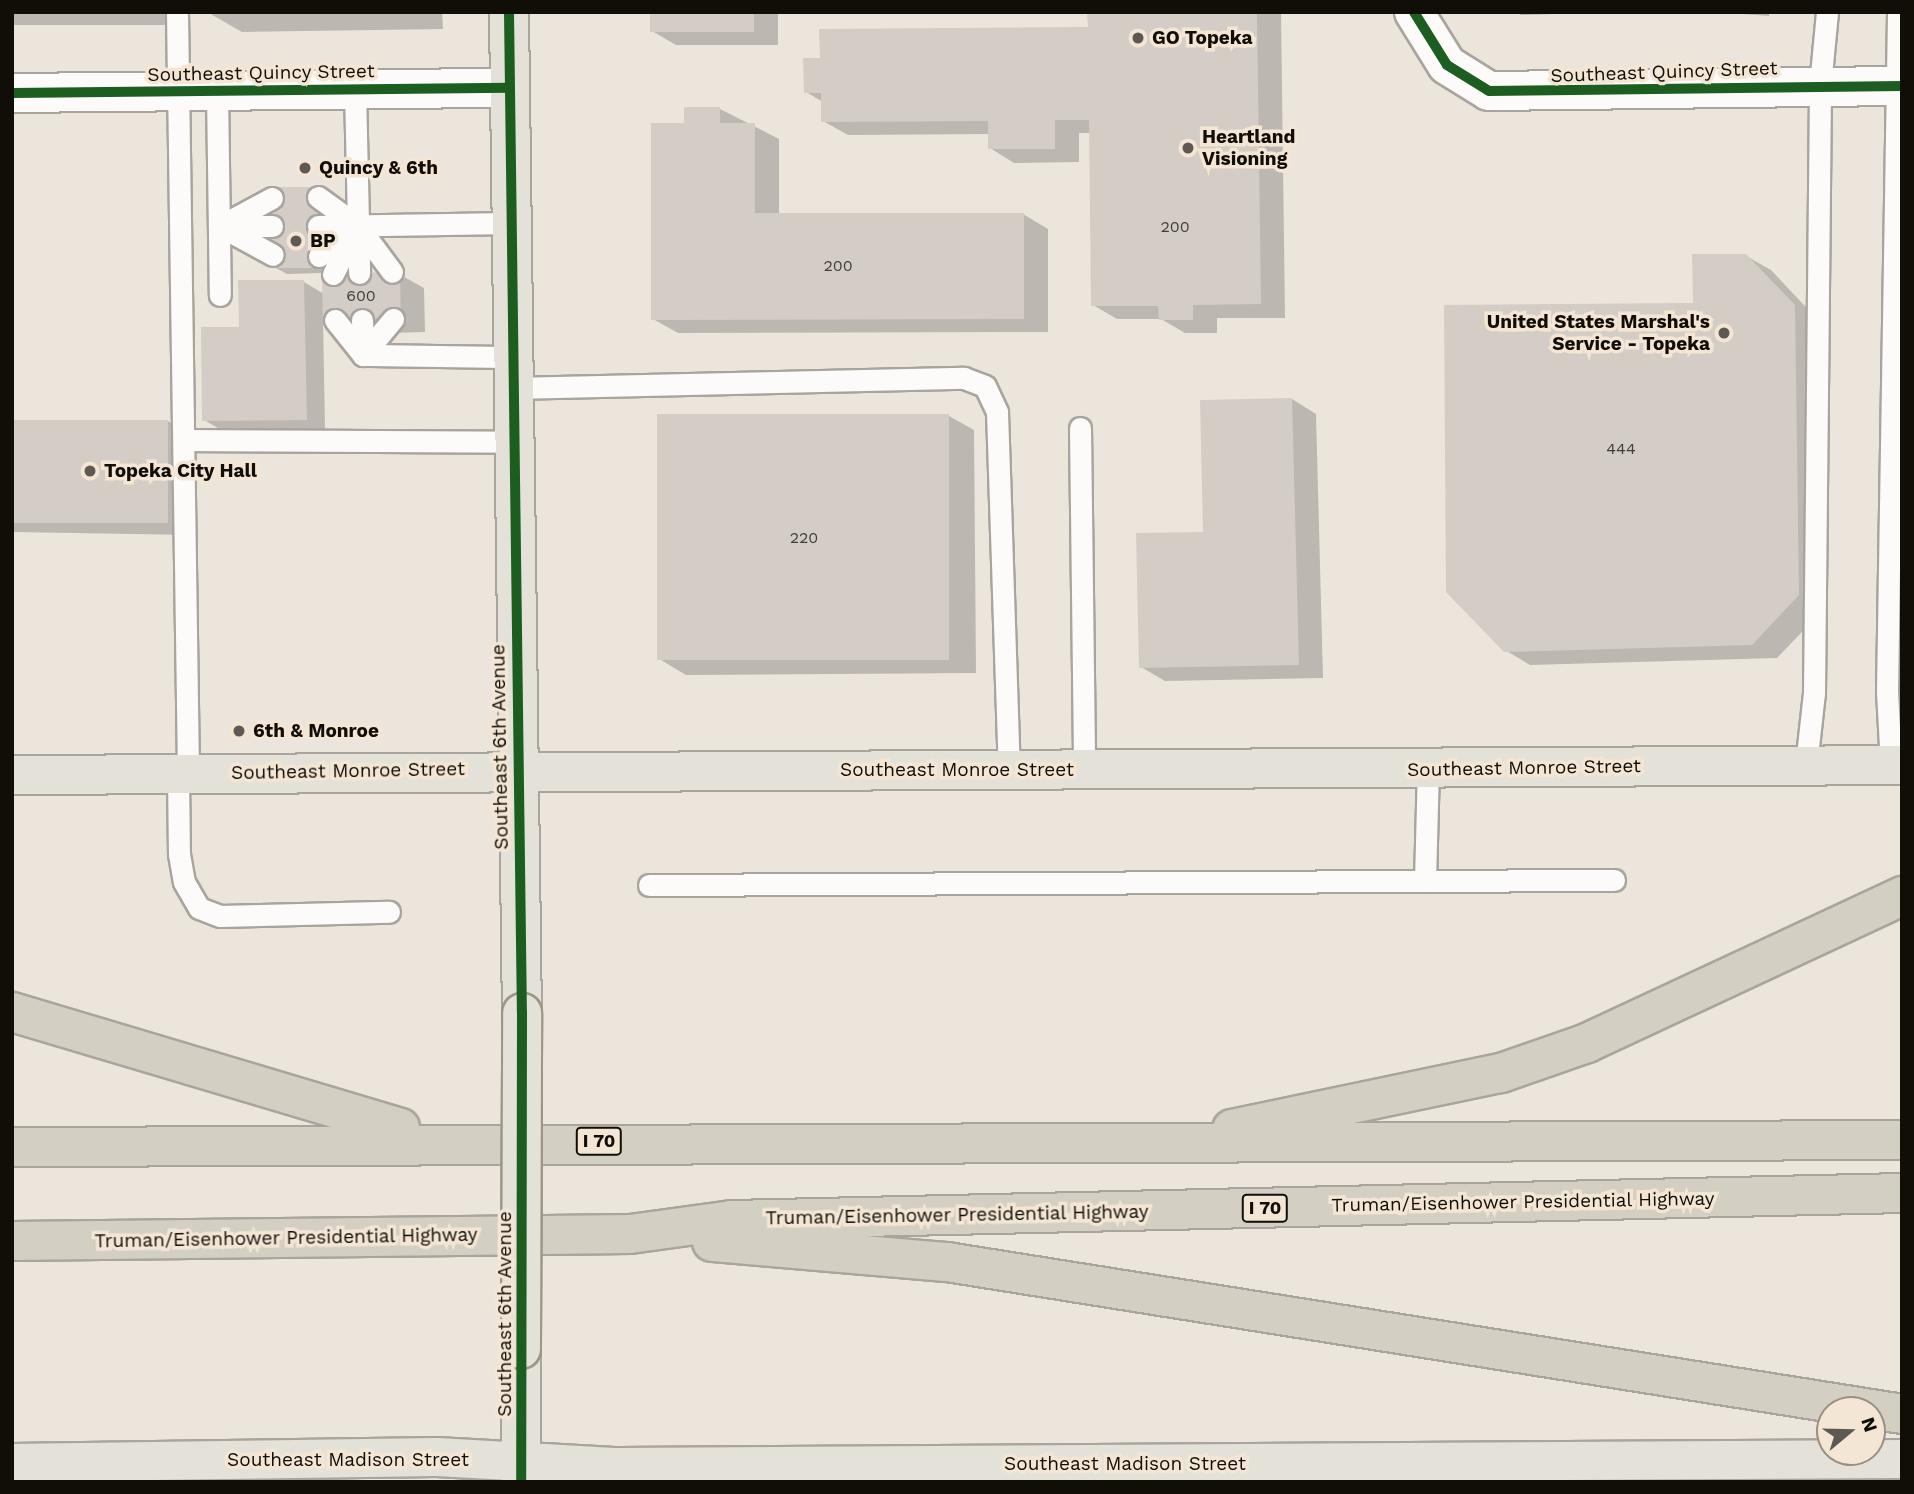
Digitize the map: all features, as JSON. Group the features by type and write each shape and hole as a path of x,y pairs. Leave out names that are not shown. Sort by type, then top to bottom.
{"highway":[{"path":"1185,1139 1501,1073 1587,1043 1902,896"},
{"path":"12,1012 449,1141"},
{"name":"I 70","path":"12,1147 449,1141 1185,1139 1300,1147 1902,1140"},
{"name":"Truman/Eisenhower Presidential Highway","path":"12,1241 630,1234 732,1220 1902,1193"},
{"path":"630,1234 947,1262 1902,1414"},
{"path":"12,1253 99,1241"}],"main road":[{"name":"Southeast 6th Avenue","path":"509,12 516,769 523,1013 521,1473"},
{"name":"Southeast Monroe Street","path":"12,775 516,769 1428,770 1896,765"},
{"name":"Southeast Madison Street","path":"12,1463 437,1457 521,1473 800,1474 1522,1472 1902,1459"}],"street":[{"name":"Southeast Quincy Street","path":"1414,12 1439,56 1489,91 1514,94 1820,85 1901,86"},
{"name":"Southeast Quincy Street","path":"12,93 509,88"}],"lane":[{"path":"177,12 185,440 183,774 179,854 184,883 199,908 220,916 389,912"},
{"path":"1806,765 1814,693 1820,85 1827,12"},
{"path":"1896,765 1901,86 1898,12"},
{"path":"355,90 359,274"},
{"path":"217,91 220,295"},
{"path":"317,197 358,226 392,272"},
{"path":"220,226 272,198"},
{"path":"318,226 511,223"},
{"path":"220,226 272,226"},
{"path":"220,226 273,256"},
{"path":"319,256 358,226"},
{"path":"333,274 358,226"},
{"path":"363,355 393,319"},
{"path":"335,320 363,355 512,373 964,378 985,386 997,412 1009,770"},
{"path":"362,320 363,355"},
{"path":"1080,428 1084,770"},
{"path":"185,440 513,442"},
{"path":"1425,881 1428,770"},
{"path":"649,885 1614,880"}],"building":[{"path":"650,12 754,12 754,32 650,32"},
{"path":"1087,12 1257,12 1261,304 1193,305 1193,320 1159,320 1158,306 1091,306 1089,120 1055,120 1055,149 988,149 988,121 821,122 821,93 804,93 803,58 820,58 819,29 1088,27"},
{"path":"684,107 720,107 720,123 755,123 755,213 1024,213 1024,319 651,320 651,123 684,123"},
{"name":"BP","path":"271,187 318,187 318,268 271,268"},
{"path":"1692,254 1746,254 1795,305 1799,595 1752,645 1504,652 1446,592 1444,305 1693,303"},
{"name":"BP","path":"400,272 401,318 323,319 322,273"},
{"path":"238,280 304,280 307,420 202,421 201,327 239,327"},
{"path":"1292,398 1299,665 1139,668 1136,533 1203,532 1200,400"},
{"path":"657,414 949,414 949,660 657,660"},
{"name":"Topeka City Hall","path":"12,420 168,420 168,523 12,523"}],"cycle path":[{"path":"509,12 522,1013 521,1482"},
{"path":"1414,12 1447,65 1489,91 1902,86"},
{"path":"12,93 509,88"}],"place":[{"name":"GO Topeka","path":"1138,38"},
{"name":"Heartland Visioning","path":"1188,148"},
{"name":"Quincy & 6th","path":"305,168"},
{"name":"BP","path":"296,241"},
{"name":"United States Marshal's Service - Topeka","path":"1724,333"},
{"name":"Topeka City Hall","path":"90,471"},
{"name":"6th & Monroe","path":"239,731"}]}
